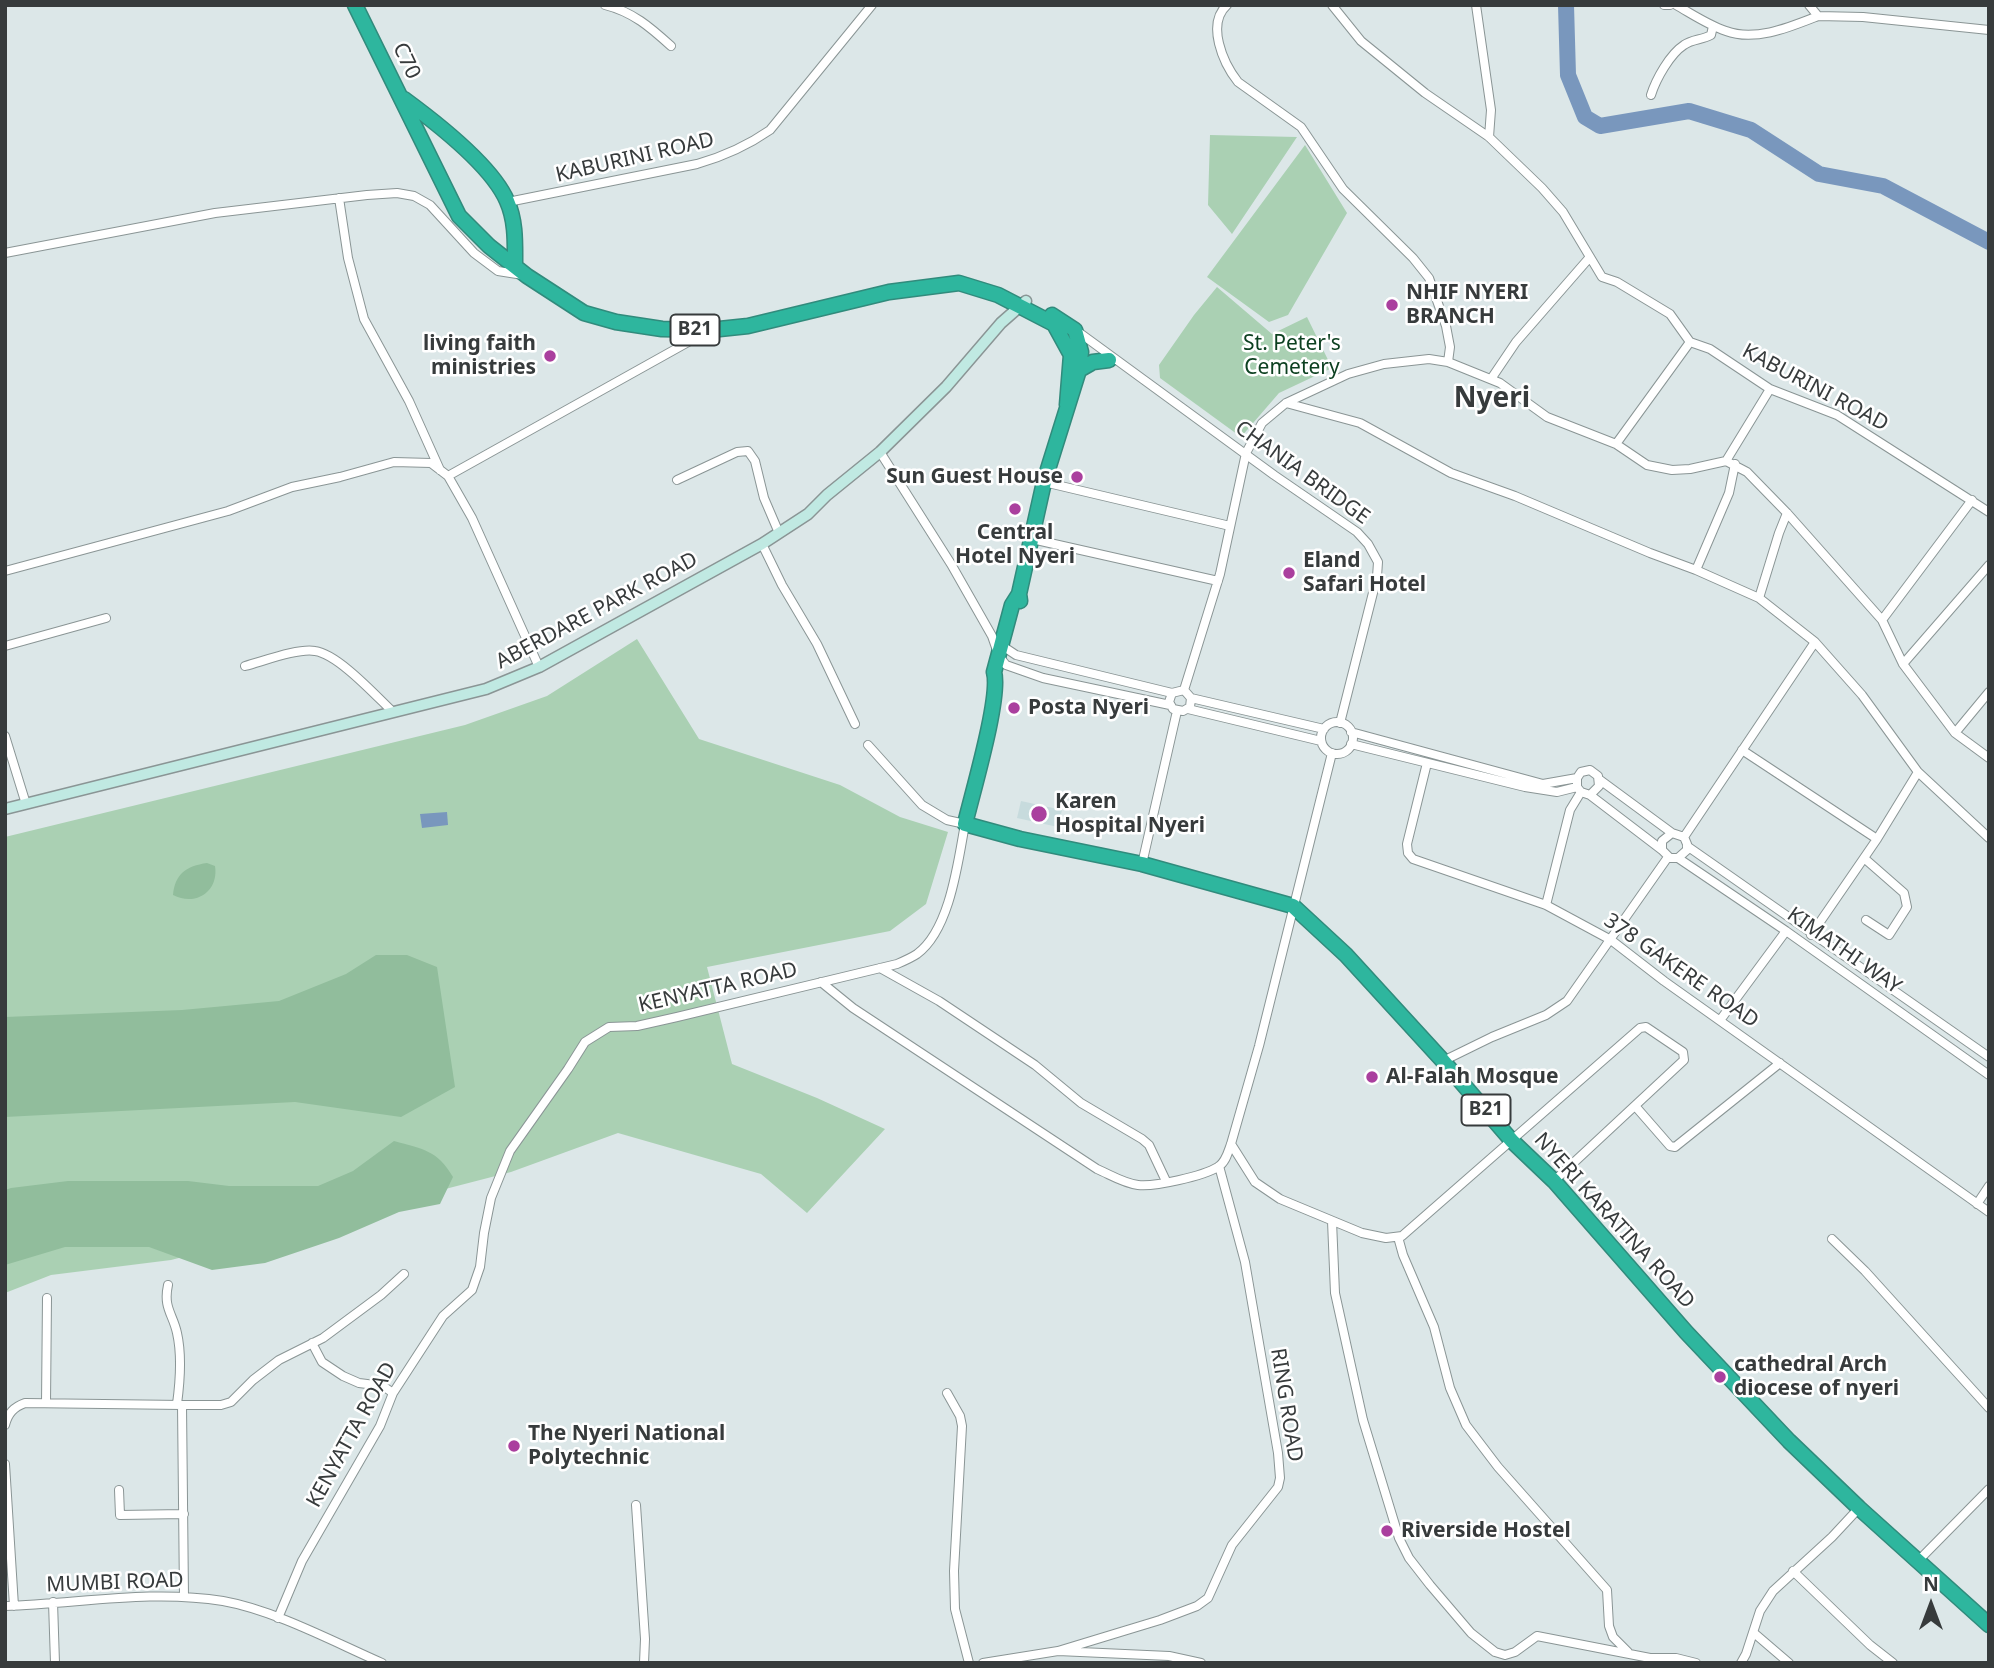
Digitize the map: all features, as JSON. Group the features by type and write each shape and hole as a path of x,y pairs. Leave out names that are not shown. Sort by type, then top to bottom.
{"highway":[{"name":"C70","path":"355,5 400,96"},
{"name":"B21","path":"400,96 430,118 495,181 508,202 514,221 515,265"},
{"name":"B21","path":"400,96 459,216 489,246 527,276 584,313 662,329 710,330 748,326 889,292 958,283 1019,301 1077,335"},
{"name":"B21","path":"1019,301 1054,324"},
{"path":"1054,324 1071,355 1067,405"},
{"path":"965,824 997,681 994,672 1002,651 1012,605 1019,594 1044,482 1079,370 1082,356 1077,335"},
{"path":"1079,370 1093,362 1110,360"},
{"name":"NYERI KARATINA ROAD","path":"965,824 1020,839 1142,864 1293,906 1346,955 1512,1141 1554,1181 1694,1340 1789,1441 1989,1625"}],"street":[{"path":"606,5 626,11 642,20 671,46"},
{"name":"KABURINI ROAD","path":"508,202 697,164 728,155 751,144 771,130 872,5"},
{"path":"1227,5 1217,20 1216,30 1231,73 1238,82 1301,127 1343,189 1405,250 1429,278 1446,326 1450,347 1448,362"},
{"name":"KABURINI ROAD","path":"1332,5 1361,41 1425,93 1489,137 1542,188 1563,212 1602,277 1617,282 1670,314 1690,342 1710,349 1770,388 1837,415 1989,512"},
{"path":"1476,5 1491,110 1489,137"},
{"path":"1664,5 1670,5"},
{"path":"1676,5 1727,32 1751,34 1782,29 1818,16 1863,17 1989,30"},
{"path":"1809,5 1818,16"},
{"path":"1651,95 1655,83 1665,70 1666,61 1683,45 1711,35 1713,26"},
{"path":"5,253 215,213 397,193 430,205 465,244 501,273 527,276"},
{"path":"339,198 348,258 364,319 409,401 440,470"},
{"path":"1491,379 1516,342 1590,257"},
{"name":"ABERDARE PARK ROAD","path":"5,809 486,689 539,667 762,544 808,514 880,452 946,387 1019,301"},
{"name":"CHANIA BRIDGE","path":"1054,324 1077,335 1143,378 1165,396"},
{"path":"448,477 710,330"},
{"name":"CHANIA BRIDGE","path":"1077,335 1357,532 1368,544 1378,562 1377,577 1340,723"},
{"path":"1616,444 1690,342"},
{"path":"1185,690 1218,581 1246,453 1262,423 1286,403 1348,374 1384,364 1429,359 1448,362 1500,383 1547,417 1616,444 1647,465 1672,470 1726,461 1747,472 1882,620 1903,664 1955,733 1989,758"},
{"path":"1726,461 1770,388"},
{"path":"1286,403 1360,423 1451,473 1696,570 1759,598 1815,642 1862,695 1918,772 1989,838"},
{"path":"677,480 737,452 748,451 779,533"},
{"path":"880,452 1002,651 1043,678 1321,741"},
{"path":"5,571 228,511 292,487 394,462 431,463 448,477 471,518 539,667"},
{"path":"1696,570 1729,493 1735,464"},
{"path":"1044,482 1230,526"},
{"path":"1882,620 1972,500"},
{"path":"1759,598 1787,513"},
{"path":"1032,539 1218,581"},
{"path":"762,544 782,585 817,644 855,724"},
{"path":"1903,664 1989,565"},
{"path":"5,646 106,618"},
{"path":"1684,837 1815,642"},
{"path":"245,666 306,650 321,652 353,674 393,712"},
{"path":"1002,651 1172,693"},
{"path":"1142,864 1174,708 1169,698 1176,690 1185,690"},
{"path":"1185,690 1191,698 1324,729"},
{"path":"1955,733 1989,692"},
{"path":"1188,709 1191,698"},
{"path":"1351,732 1351,744 1345,751 1332,753 1325,749 1321,741 1324,729 1331,723 1340,723 1351,732 1532,782 1597,790 1600,780"},
{"path":"5,736 26,804"},
{"path":"1351,744 1538,790 1557,792 1581,788 1665,853 1678,858 1685,854 1688,846 1684,837 1672,833 1600,780 1594,772 1581,772 1581,788 1570,810 1546,905"},
{"path":"868,745 922,805 940,817 965,824"},
{"path":"1741,750 1877,839"},
{"path":"821,982 853,1008 1097,1169 1124,1182 1141,1186 1195,1175 1219,1166 1231,1144 1259,1046 1332,753"},
{"name":"378 GAKERE ROAD","path":"1427,763 1407,844 1408,853 1413,859 1546,905 1611,940 1664,981 1989,1212"},
{"path":"1811,935 1877,839 1918,772"},
{"name":"KENYATTA ROAD","path":"278,1618 302,1561 380,1426 393,1393 443,1316 472,1290 480,1267 491,1198 510,1151 585,1042 609,1027 637,1026 746,1002 897,964 916,955 933,936 945,912 965,824"},
{"path":"1443,1061 1556,1010 1567,1000 1611,940 1665,853 1662,841 1672,833"},
{"name":"KIMATHI WAY","path":"1688,846 1811,935 1989,1057"},
{"name":"KIMATHI WAY","path":"1678,858 1989,1075"},
{"path":"1864,858 1904,893 1907,907 1889,935 1866,920"},
{"path":"1721,1019 1786,931"},
{"path":"880,968 939,1001 1035,1065 1081,1103 1142,1139 1149,1145 1166,1181"},
{"path":"1231,1144 1255,1182 1280,1199 1362,1233 1386,1238 1398,1237 1643,1027 1683,1052 1684,1060 1554,1181"},
{"path":"1636,1107 1670,1146 1675,1147 1780,1063"},
{"name":"RING ROAD","path":"983,1663 1058,1651 1197,1606 1208,1598 1232,1545 1278,1487 1278,1453 1245,1262 1219,1166"},
{"path":"1977,1204 1989,1186"},
{"path":"1332,1221 1335,1293 1363,1420 1399,1538 1409,1558 1471,1633 1495,1652 1505,1655 1515,1653 1537,1636 1628,1653 1650,1660 1676,1658 1696,1663"},
{"path":"1398,1237 1434,1327 1450,1388 1466,1425 1498,1467 1608,1590 1609,1626 1614,1637 1628,1653"},
{"path":"1832,1239 1865,1271 1989,1408"},
{"path":"5,1425 7,1417 17,1406 25,1403 221,1405 231,1402 279,1360 323,1338 381,1296 404,1274"},
{"path":"168,1285 168,1313 177,1331 179,1355 184,1597"},
{"path":"46,1403 47,1298"},
{"path":"312,1343 322,1362 343,1376 359,1383 383,1386 393,1393"},
{"path":"947,1393 960,1416 962,1426 954,1571 955,1609 969,1663"},
{"path":"5,1464 10,1606"},
{"path":"1918,1560 1989,1489"},
{"path":"119,1490 120,1515 184,1514"},
{"path":"636,1505 644,1617 644,1663"},
{"path":"1741,1663 1760,1611 1773,1591 1832,1537 1859,1508"},
{"path":"1793,1572 1870,1645 1893,1663"},
{"name":"MUMBI ROAD","path":"10,1606 148,1595 225,1602 278,1618 382,1663"},
{"path":"54,1602 55,1663"},
{"path":"1754,1633 1789,1663"},
{"name":"RING ROAD","path":"1058,1651 1169,1656 1200,1663"}],"shaded area":[{"name":"Karen Hospital Nyeri","path":"1021,801 1062,810 1058,827 1017,818"}],"green space":[{"path":"1210,135 1297,137 1232,234 1208,205"},
{"path":"1305,145 1347,213 1288,315 1269,322 1207,277"},
{"name":"St. Peter's Cemetery","path":"1217,287 1272,334 1307,317 1332,368 1279,393 1241,437 1160,378 1159,365"},
{"path":"637,639 699,739 840,785 900,817 948,832 926,904 890,931 707,967 732,1064 885,1129 807,1213 761,1174 618,1133 511,1172 171,1260 51,1275 5,1293 5,837 465,725 547,696"},
{"path":"207,863 215,866 210,889 197,898 173,895 176,882 183,872 193,866"},
{"path":"376,955 407,955 437,967 455,1087 401,1117 295,1102 5,1117 5,1017 182,1010 279,1001 346,974"},
{"path":"394,1141 428,1152 447,1168 453,1177 440,1204 399,1212 339,1238 265,1263 212,1270 149,1247 65,1247 5,1265 5,1190 11,1188 68,1181 188,1181 229,1186 318,1186 353,1171"}],"water":[{"path":"447,812 448,825 422,828 420,814"}],"waterway":[{"path":"1566,5 1568,75 1585,117 1600,126 1689,111 1751,130 1819,174 1883,186 1989,242"}],"place":[{"name":"NHIF NYERI BRANCH","path":"1392,305"},
{"name":"living faith ministries","path":"550,356"},
{"name":"Sun Guest House","path":"1077,477"},
{"name":"Central Hotel Nyeri","path":"1015,509"},
{"name":"Eland Safari Hotel","path":"1289,573"},
{"name":"Posta Nyeri","path":"1014,708"},
{"name":"Karen Hospital Nyeri","path":"1039,814"},
{"name":"Al-Falah Mosque","path":"1372,1077"},
{"name":"cathedral Arch diocese of nyeri","path":"1720,1377"},
{"name":"The Nyeri National Polytechnic","path":"514,1446"},
{"name":"Riverside Hostel","path":"1387,1531"}],"district":[{"name":"Nyeri","path":"1492,399"}]}
